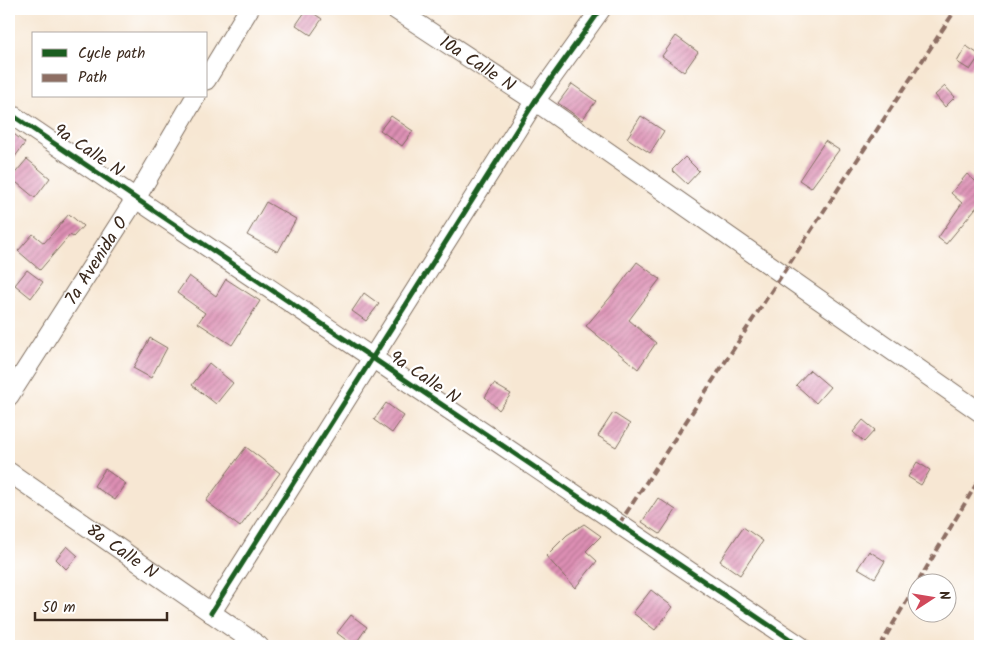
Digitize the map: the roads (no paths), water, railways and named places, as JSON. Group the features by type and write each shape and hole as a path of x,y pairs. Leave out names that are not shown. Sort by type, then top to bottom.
{"street":[{"path":"208,77 249,9"},
{"name":"10a Calle N","path":"395,9 535,101 980,412"},
{"path":"211,613 535,101 601,9"},
{"name":"7a Avenida O","path":"9,396 136,198 195,98"},
{"name":"9a Calle N","path":"9,113 800,646"},
{"name":"8a Calle N","path":"9,472 259,646"}]}
